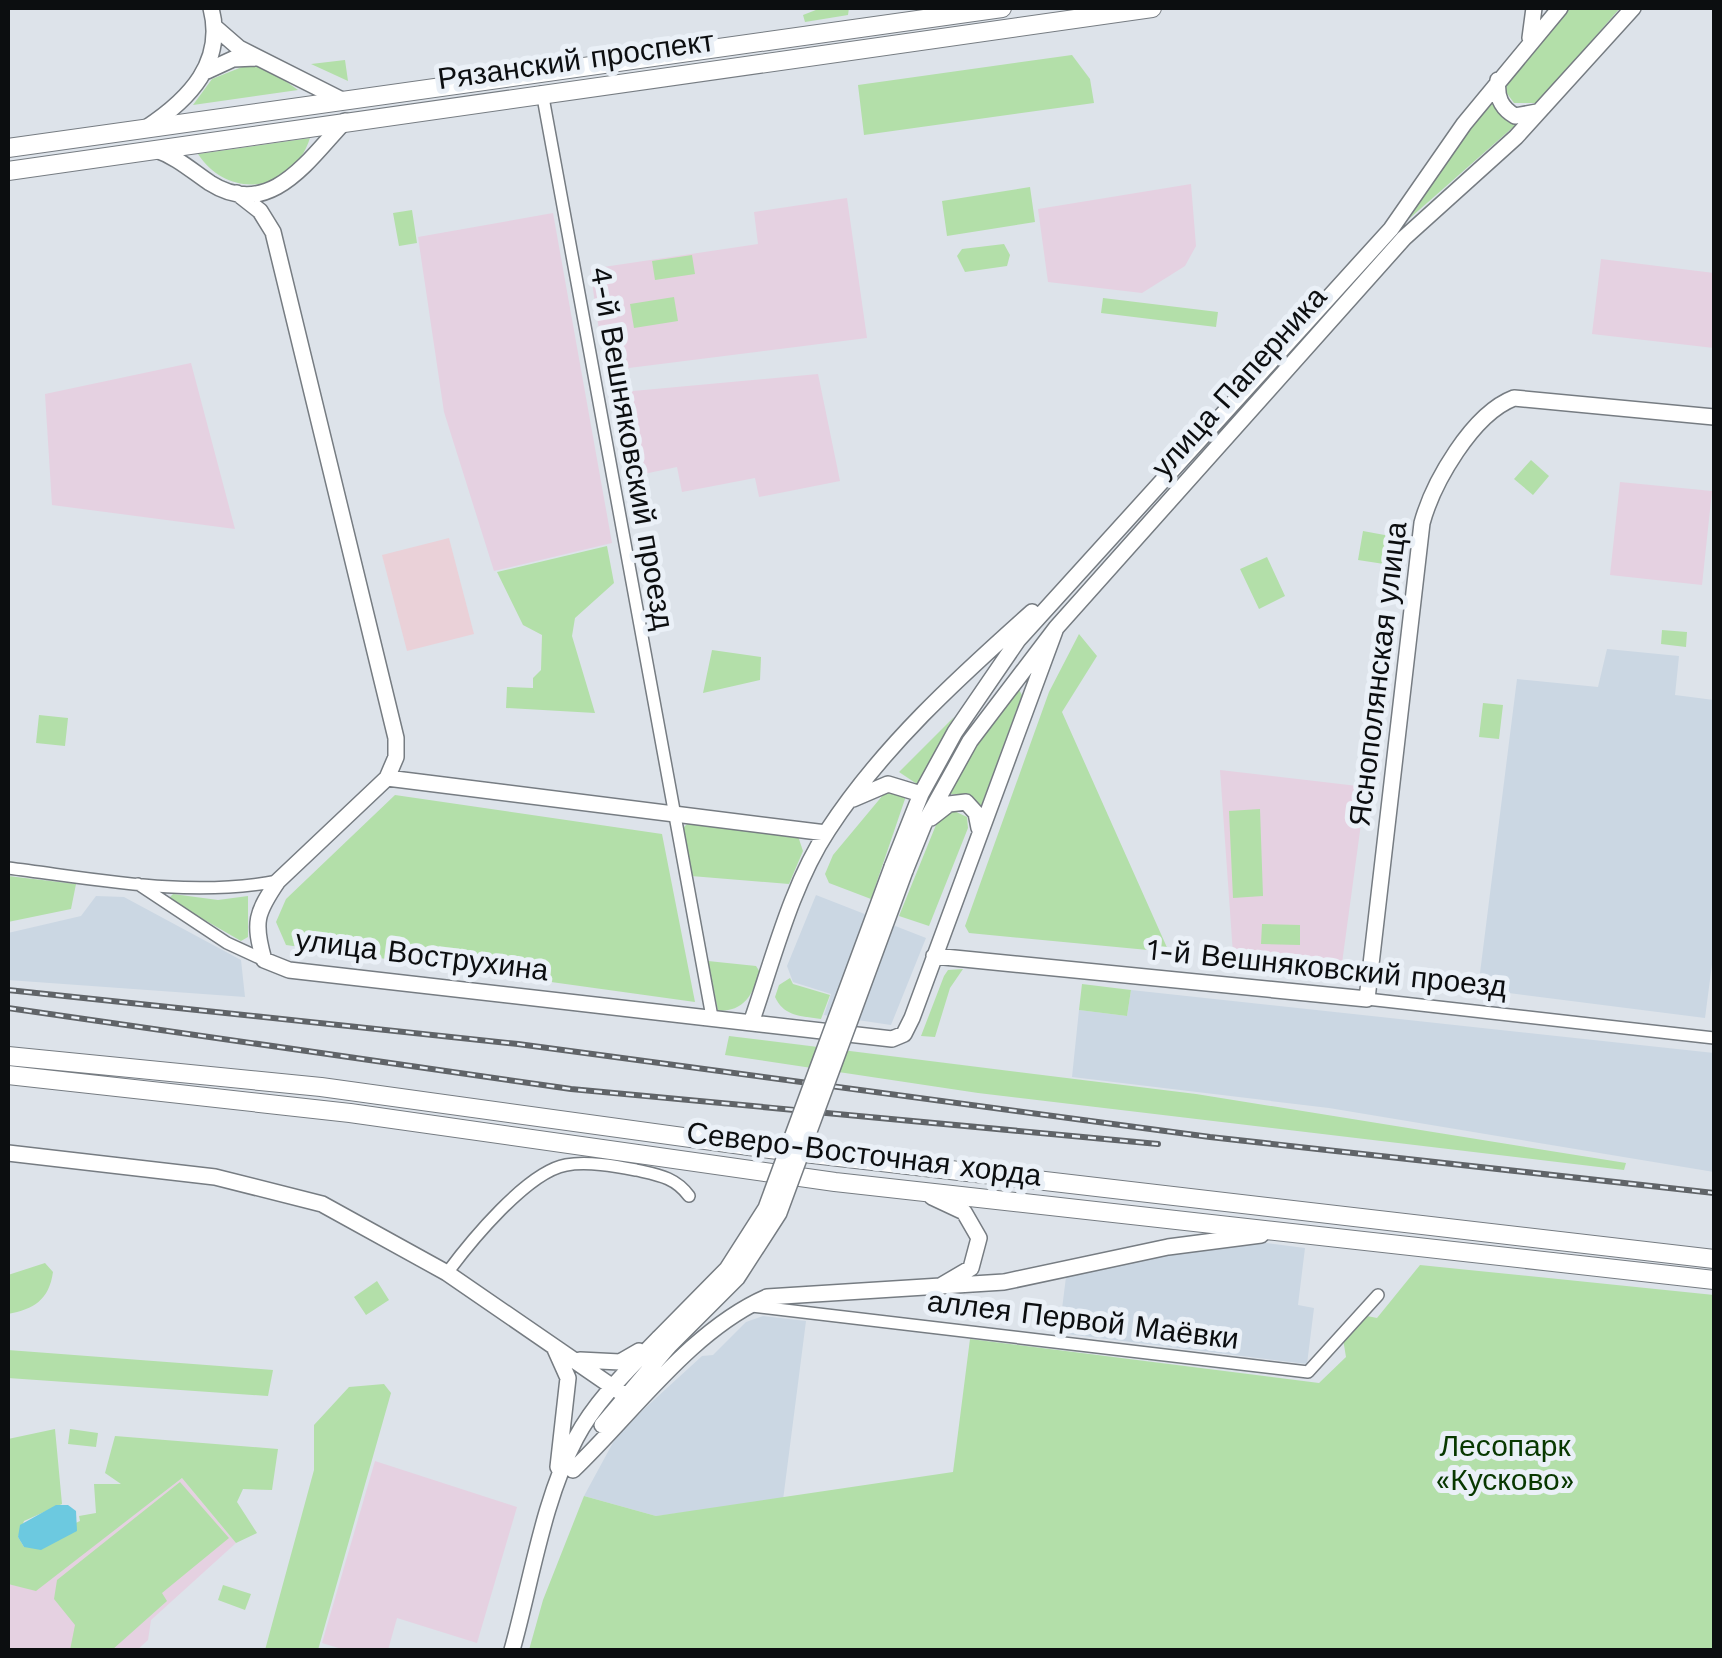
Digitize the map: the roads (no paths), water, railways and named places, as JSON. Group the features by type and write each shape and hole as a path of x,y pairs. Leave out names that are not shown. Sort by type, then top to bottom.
{"main road":[{"name":"Рязанский проспект","path":"8,171 147,148 180,134 313,104 1002,8"},
{"name":"Рязанский проспект","path":"8,148 146,128 180,134 345,122 1152,8"},
{"name":"Северо-Восточная хорда","path":"8,1056 321,1087 770,1150 1714,1258"},
{"name":"Северо-Восточная хорда","path":"8,1075 350,1112 914,1190 1714,1280"}],"street":[{"path":"146,128 188,90 214,54 216,28 210,8"},
{"path":"1524,49 1532,33 1534,8"},
{"name":"улица Паперника","path":"899,869 921,794 955,732 1018,640 1391,229 1498,80 1560,8"},
{"name":"улица Паперника","path":"899,869 970,741 1056,628 1404,238 1540,110 1628,10"},
{"path":"216,28 260,58 342,100"},
{"path":"200,76 233,59 260,58"},
{"path":"237,193 268,192 302,170 317,125 313,104 291,71"},
{"path":"1498,80 1497,91 1506,111 1528,116 1540,110"},
{"path":"188,90 180,134 203,178"},
{"name":"4-й Вешняковский проезд","path":"542,92 712,1018"},
{"path":"272,232 274,206 345,122"},
{"path":"147,148 174,157 203,178 237,193 260,211 272,232 396,738 396,756 387,778 826,833"},
{"name":"Яснополянская улица","path":"1367,999 1422,523 1438,475 1498,406 1522,398 1714,418"},
{"path":"751,1023 794,902 826,833 850,800 939,696 1088,563"},
{"name":"улица Вострухина","path":"387,778 278,881 256,919 264,960 289,970 892,1040 904,1034 912,1018 978,828 1056,628"},
{"path":"850,800 888,784 921,794"},
{"path":"924,824 949,804 966,802 976,813 978,828"},
{"path":"8,868 138,884 230,890 278,881"},
{"path":"565,1473 664,1342 737,1278 779,1213 899,869"},
{"path":"138,884 226,943 264,960"},
{"name":"1-й Вешняковский проезд","path":"934,956 1714,1038"},
{"path":"8,1154 185,1173 274,1189 348,1215 447,1273 625,1395"},
{"path":"447,1273 524,1189 567,1164 628,1168 668,1177 689,1196"},
{"path":"914,1190 964,1212 979,1238 971,1268 931,1290"},
{"path":"625,1395 748,1306 787,1293 931,1290 1043,1276 1220,1238 1303,1233"},
{"name":"аллея Первой Маёвки","path":"748,1306 1308,1372 1378,1295"},
{"path":"512,1650 565,1473 568,1378 547,1339"},
{"path":"576,1359 620,1362 664,1342"}],"water":[{"path":"56,1505 68,1505 76,1511 77,1531 41,1550 24,1547 18,1537 20,1525"}],"railway":[{"path":"8,990 518,1044 1210,1137 1714,1193"},
{"path":"8,1008 571,1089 1158,1144"}],"park label":[{"name":"Лесопарк «Кусково»","path":"1505,1463"}]}
